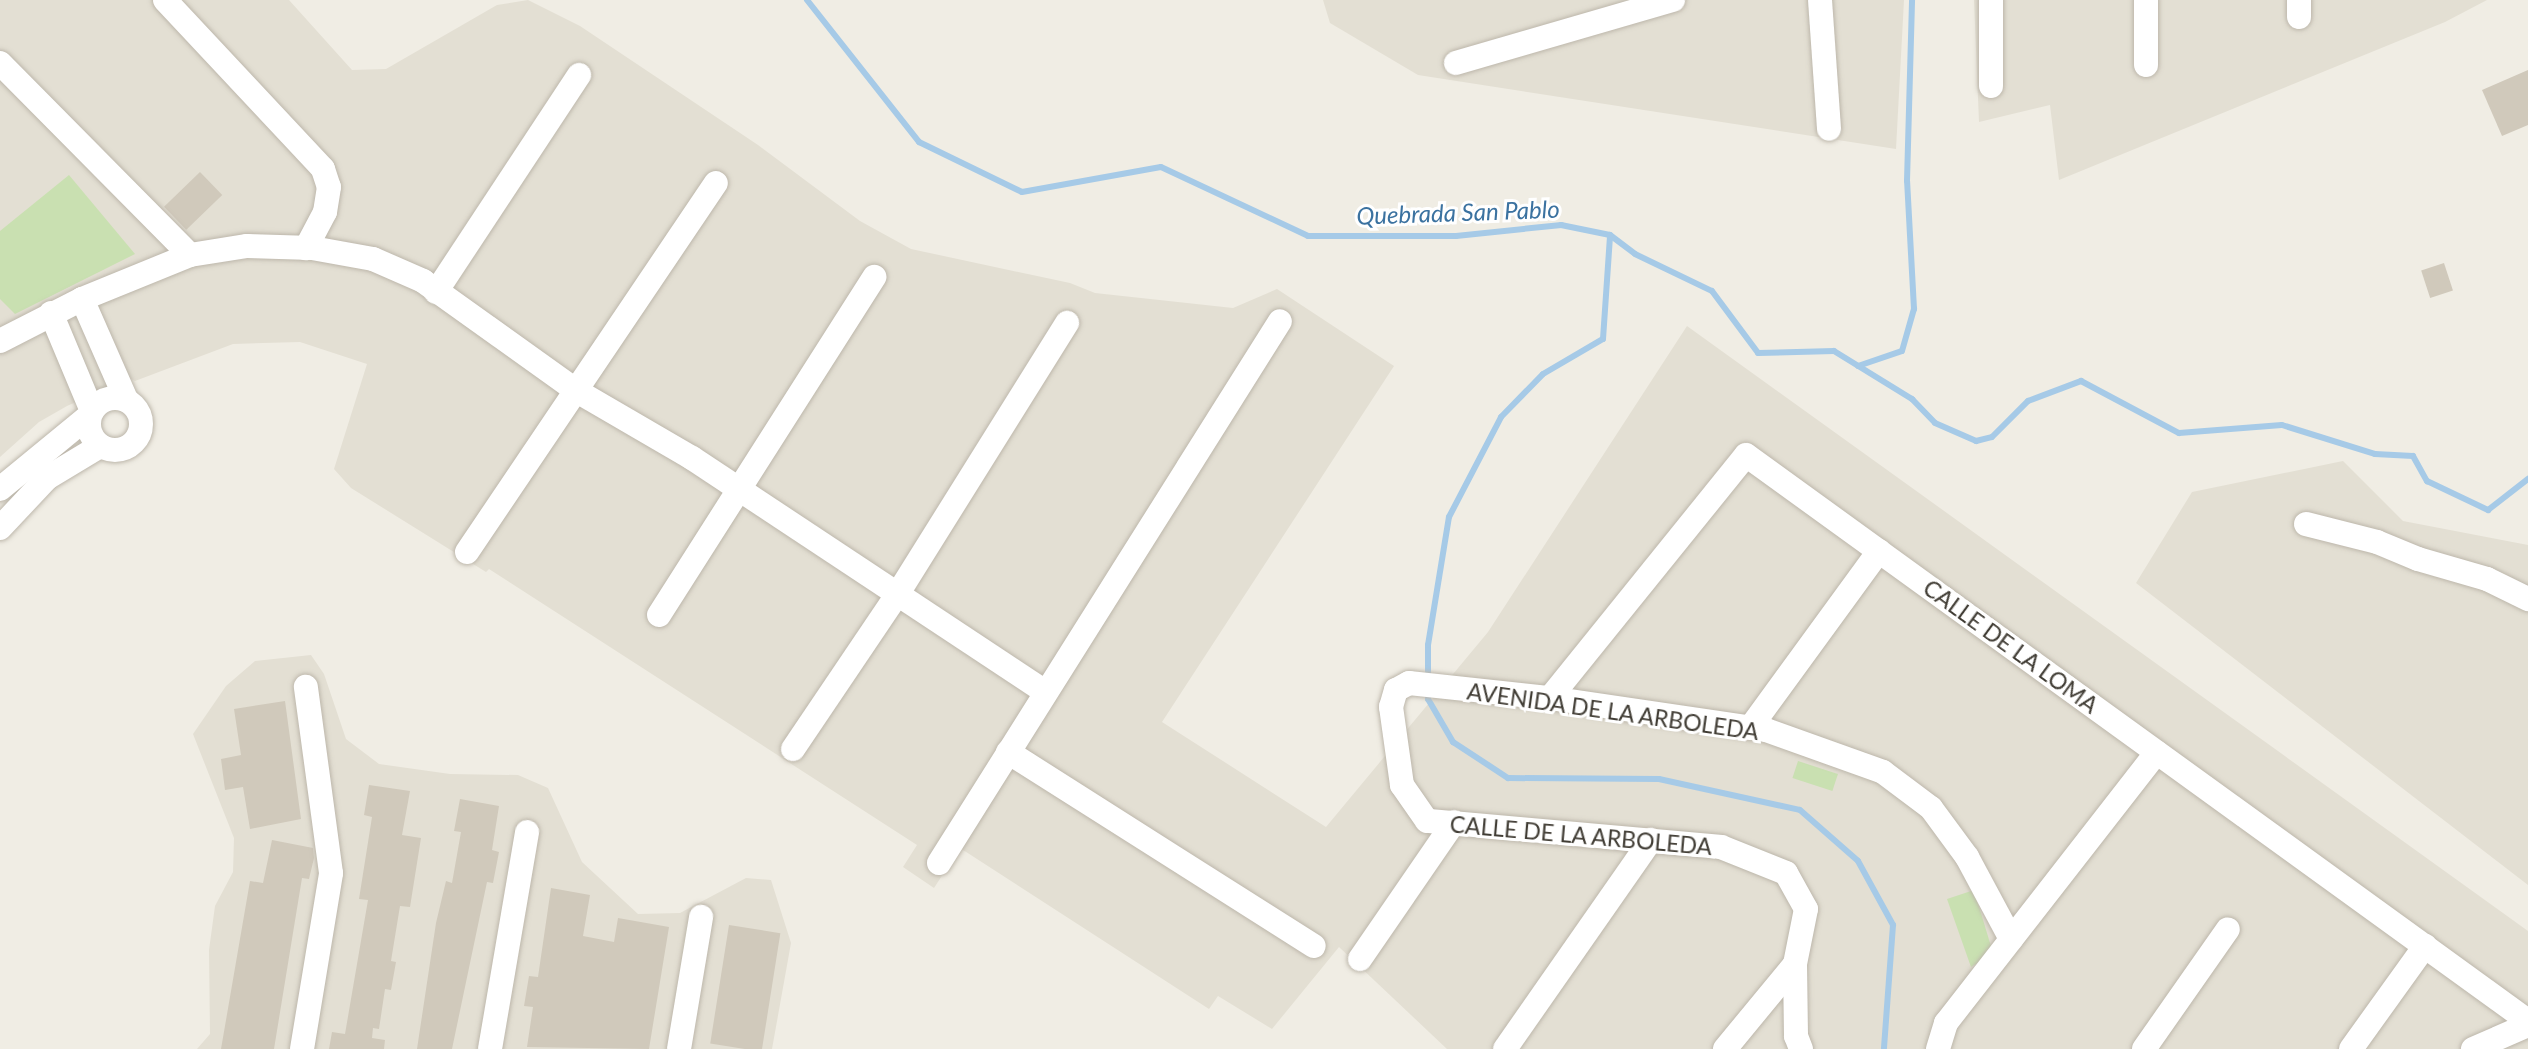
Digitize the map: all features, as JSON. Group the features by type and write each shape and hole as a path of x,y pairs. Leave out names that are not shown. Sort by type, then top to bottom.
{"street":[{"path":"165,0 323,169 329,187 325,212 306,248"},
{"path":"1456,63 1674,0"},
{"path":"1820,0 1829,129"},
{"path":"1990,86 1991,0"},
{"path":"2146,0 2146,65"},
{"path":"0,64 190,255"},
{"path":"436,292 579,75"},
{"path":"467,552 716,183"},
{"path":"3,334 190,255 247,246 306,248 373,259 436,292 575,390 738,489 1046,692"},
{"path":"659,615 874,277"},
{"path":"51,313 90,413 90,432 100,446 118,450 140,432 139,413 126,399 82,299"},
{"path":"939,863 1280,321"},
{"path":"793,749 897,595 1067,323"},
{"path":"0,489 106,399 126,399"},
{"path":"0,528 47,478 100,446"},
{"name":"CALLE DE LA LOMA","path":"1550,698 1746,455 2528,1023"},
{"path":"2306,524 2377,542 2418,559 2487,579 2528,599"},
{"path":"1749,728 1879,551"},
{"name":"AVENIDA DE LA ARBOLEDA","path":"1409,684 1550,698 1749,728 1883,772 1931,808 1967,857 2011,939"},
{"name":"CALLE DE LA ARBOLEDA","path":"1409,684 1396,690 1391,707 1402,785 1426,821 1721,847 1786,873 1806,909 1795,964 1796,1036 1801,1049"},
{"path":"302,1049 331,873 306,687"},
{"path":"1008,752 1314,946"},
{"path":"1938,1049 1946,1023 2157,752"},
{"path":"1360,959 1454,822"},
{"path":"490,1049 527,832"},
{"path":"1505,1049 1651,840"},
{"path":"679,1049 701,917"},
{"path":"2144,1049 2228,929"},
{"path":"2351,1049 2425,946"},
{"path":"1725,1049 1795,964"},
{"path":"2473,1049 2528,1023"}],"shaded area":[{"path":"0,0 289,0 352,70 386,69 497,5 528,0 580,26 758,145 860,221 911,249 1070,283 1095,293 1233,308 1277,289 1394,366 1162,722 1326,827 1488,632 1687,326 2528,931 2528,1049 1447,1049 1339,947 1272,1029 1218,996 1209,1009 960,848 934,888 903,867 917,845 489,569 486,572 351,488 334,469 367,364 300,342 233,344 135,381 129,378 67,406 39,422 0,457"},
{"path":"1323,0 1904,0 1896,149 1418,75 1330,23"},
{"path":"1974,0 2487,0 2445,22 2059,180 2050,105 1979,122"},
{"path":"2343,461 2403,521 2528,545 2528,885 2136,583 2192,492"},
{"path":"311,655 324,674 346,739 379,764 450,774 518,775 548,788 582,862 638,914 680,913 746,878 771,880 791,943 772,1049 197,1049 210,1034 209,950 215,906 233,872 234,838 193,734 226,686 255,661"}],"green space":[{"path":"69,175 135,254 15,314 0,299 0,231"},
{"path":"1798,761 1838,774 1832,791 1792,778"},
{"path":"1974,890 1993,953 1971,967 1947,899"}],"building":[{"path":"2528,70 2528,125 2502,136 2482,90"},
{"path":"200,172 222,195 186,230 164,207"},
{"path":"2444,263 2453,291 2430,298 2421,270"},
{"path":"285,701 301,819 250,829 243,787 225,790 221,759 241,755 234,709"},
{"path":"369,785 410,791 402,835 421,838 410,907 400,906 391,961 396,962 391,990 385,989 379,1029 373,1028 372,1038 385,1040 384,1049 329,1049 332,1032 345,1034 368,900 359,899 372,817 364,815"},
{"path":"460,799 499,806 492,850 499,852 493,883 487,882 452,1049 417,1049 436,923 446,881 452,883 461,832 454,831"},
{"path":"272,840 313,848 314,858 309,879 302,878 274,1049 221,1049 250,881 263,883"},
{"path":"551,888 590,895 583,936 614,942 618,918 669,927 649,1049 527,1047 533,1007 524,1006 529,976 538,977"},
{"path":"729,925 780,933 762,1049 710,1044"}],"waterway":[{"name":"Quebrada San Pablo","path":"807,0 919,142 1022,192 1161,167 1308,236 1456,236 1561,225 1610,235 1635,254 1712,291 1758,353 1834,351 1912,399 1935,423 1976,441 1992,437 2028,401 2081,381 2179,433 2282,425 2375,454 2413,456 2427,481 2488,510 2528,479"},
{"path":"1858,366 1902,351 1914,309 1907,181 1912,0"},
{"path":"1428,679 1428,645 1449,517 1501,417 1543,374 1603,339 1610,235"},
{"path":"1428,690 1428,699 1453,742 1508,778 1659,779 1800,810 1858,861 1893,925 1884,1049"}]}
